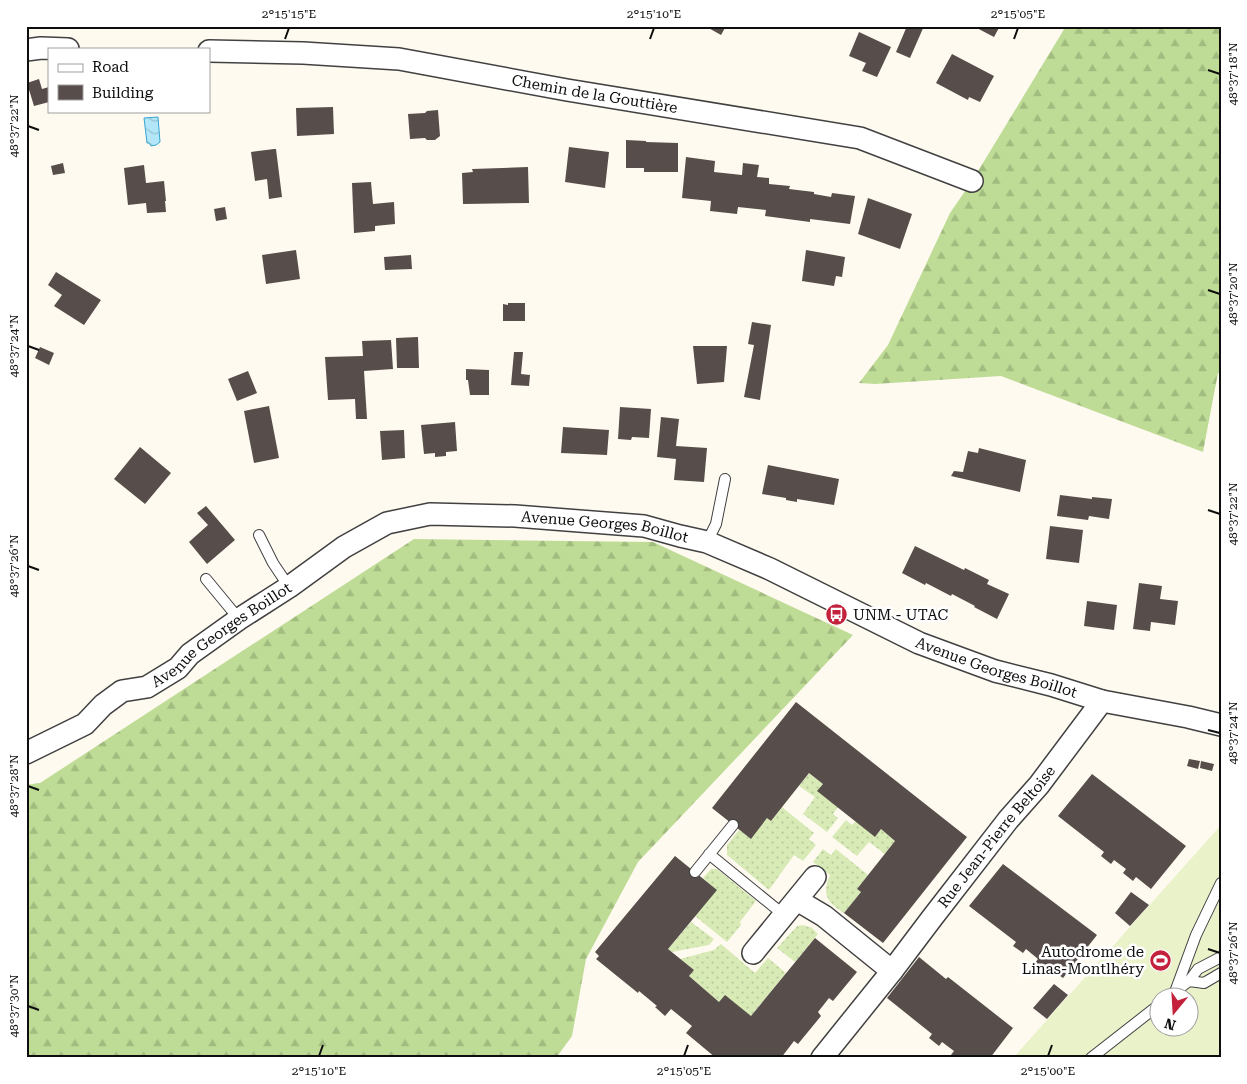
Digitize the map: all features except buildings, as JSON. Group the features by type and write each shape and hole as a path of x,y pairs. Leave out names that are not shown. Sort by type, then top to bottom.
{"street":[{"path":"26,50 48,48"},
{"name":"Chemin de la Gouttière","path":"210,51 303,53 399,59 567,90 860,138 972,181"},
{"name":"Avenue Georges Boillot","path":"26,753 85,724 103,705 122,691 148,687 178,668 190,654 344,547 387,523 430,514 515,516 644,526 707,542 770,569 919,643 995,671 1052,685 1102,701 1221,725"},
{"name":"Rue Jean-Pierre Beltoise","path":"822,1058 892,971 1008,820 1039,785 1102,701"},
{"path":"753,953 815,877"},
{"path":"791,907 824,916 892,971"}],"lane":[{"path":"707,542 716,524 725,479"},
{"path":"259,534 289,587"},
{"path":"206,579 239,619"},
{"path":"695,872 733,824"},
{"path":"710,854 791,907"},
{"path":"1175,986 1196,935 1221,883"},
{"path":"1182,986 1198,969 1221,957"},
{"path":"1189,981 1204,983 1221,973"},
{"path":"1091,1058 1150,1012"}],"green space":[{"path":"1066,26 1221,26 1221,372 1218,373 1203,452 1001,376 875,384 859,383 888,345 950,213 972,181"},
{"path":"414,539 653,542 853,635 638,862 586,959 572,1036 556,1058 26,1058 26,785 40,783"},
{"path":"809,773 823,784 818,791 838,807 833,814 838,818 827,832 803,814 815,797 799,786"},
{"path":"782,807 814,833 809,839 816,845 803,861 794,855 769,890 727,855 727,845 739,830 751,838 767,818 771,821"},
{"path":"846,820 852,825 856,821 875,837 881,829 895,841 885,854 869,842 857,856 832,837"},
{"name":"Autodrome de Linas-Montlhéry","path":"1221,825 1221,1058 1013,1058"},
{"path":"823,849 831,855 836,849 868,875 857,889 861,892 844,913 830,902 826,893 830,875 813,862"},
{"path":"711,869 717,869 756,901 740,922 741,925 727,942 695,916 716,890 703,878"},
{"path":"691,922 714,939 709,945 672,952 668,949"},
{"path":"803,925 812,928 818,934 795,962 777,948 797,926"},
{"path":"721,944 755,973 768,958 786,973 751,1016 719,1002 689,976 694,970 680,959 714,950"}],"water":[{"path":"158,117 160,142 151,146 147,143 144,118"}],"place":[{"name":"UNM - UTAC","path":"837,615"},
{"name":"Autodrome de Linas-Montlhéry","path":"1160,961"}]}
